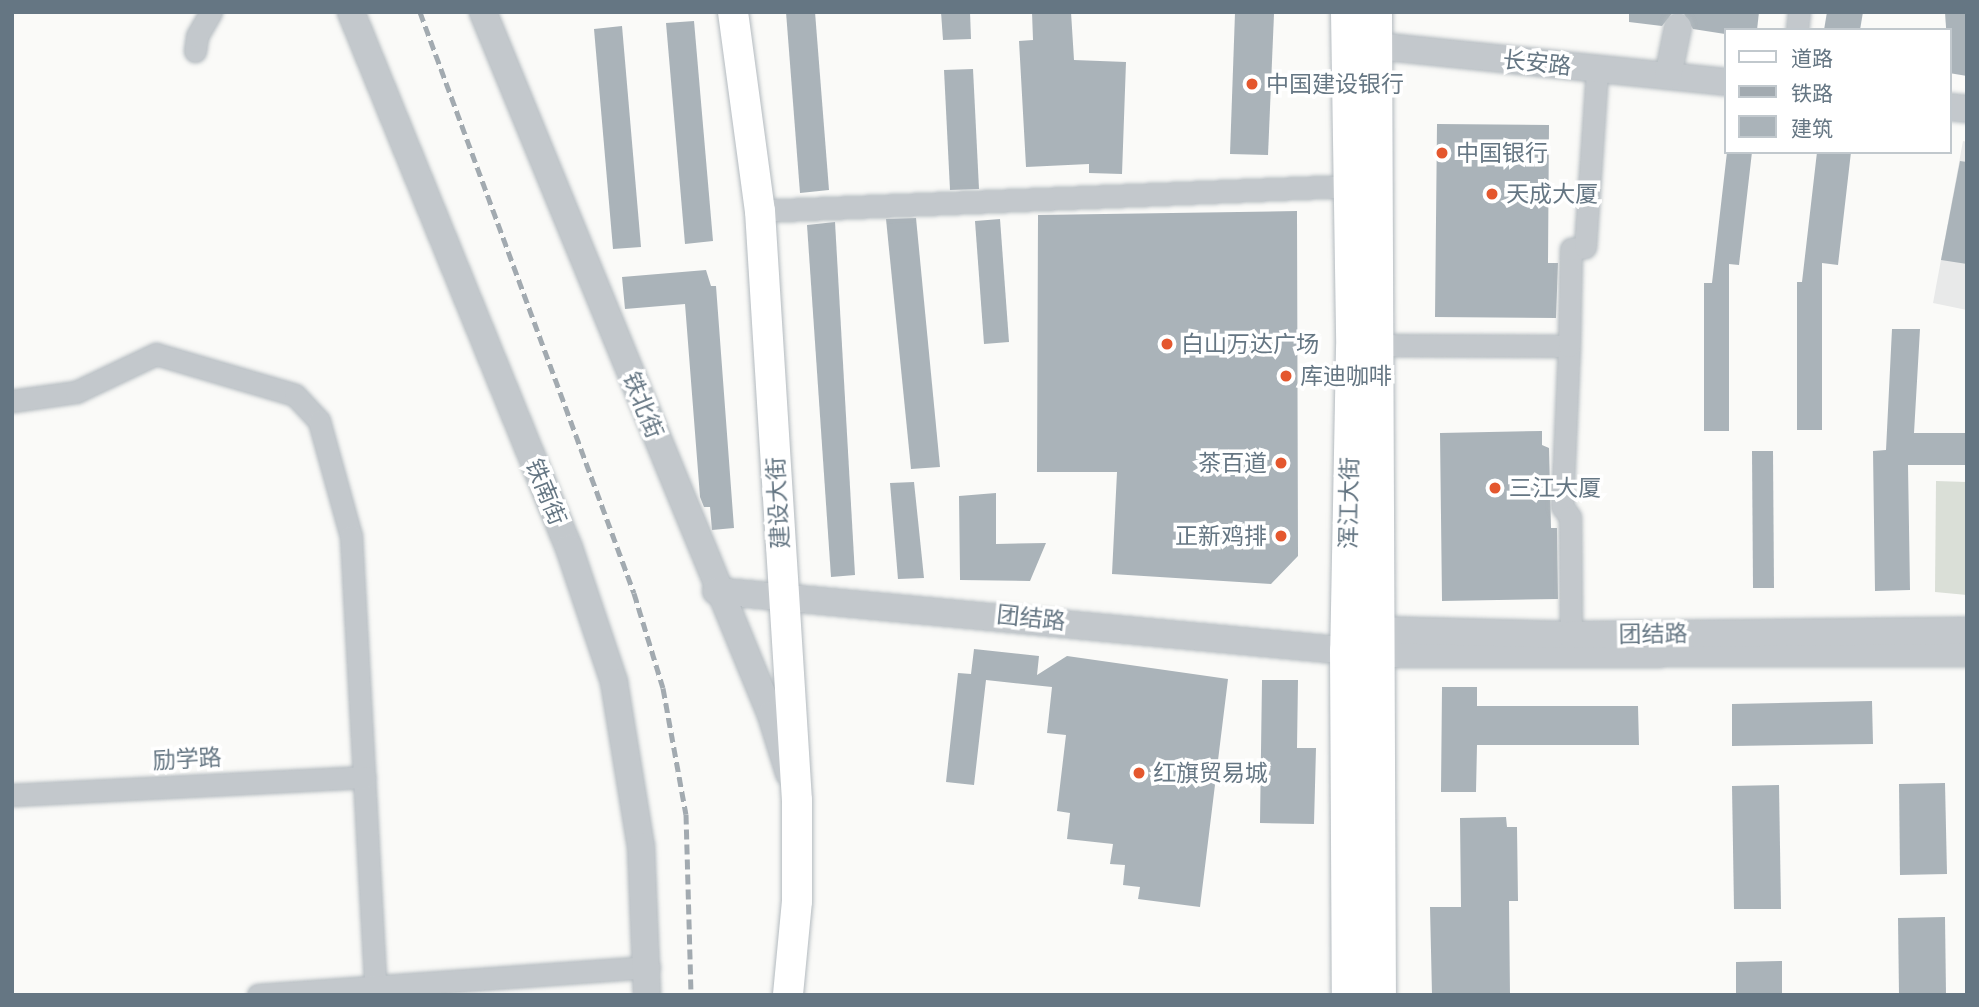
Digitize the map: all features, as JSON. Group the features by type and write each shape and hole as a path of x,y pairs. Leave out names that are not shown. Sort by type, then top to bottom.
{"main road":[{"name":"建设大街","path":"733,12 760,211 797,800 797,901 788,995"},
{"name":"浑江大街","path":"1348,995 1346,650 1352,348 1347,186 1357,34 1375,12"},
{"name":"浑江大街","path":"1357,34 1380,345 1380,995"}],"street":[{"path":"195,51 197,36 211,12"},
{"name":"铁南街","path":"351,12 594,614 614,682 629,769 649,967 647,995"},
{"name":"铁北街","path":"483,12 716,590 771,715 797,800"},
{"path":"1668,76 1678,27"},
{"name":"长安路","path":"1357,34 1597,69 1724,82"},
{"path":"1570,635 1570,517 1562,506 1571,249 1585,247 1597,69"},
{"path":"760,211 1347,186"},
{"path":"1380,345 1569,346"},
{"path":"12,401 76,392 156,354 295,395 319,421 351,536 376,991"},
{"name":"团结路","path":"716,590 783,594 1346,650 1380,642 1570,635 1967,631"},
{"name":"团结路","path":"1380,642 1967,653"},
{"name":"励学路","path":"12,795 365,776"},
{"path":"258,995 376,991 649,967"}],"shaded area":[{"path":"1963,141 1967,142 1967,310 1933,303"},
{"path":"1936,481 1967,482 1967,595 1935,592"}],"building":[{"path":"786,12 815,12 829,190 800,193"},
{"path":"941,12 970,12 971,39 943,40"},
{"path":"1032,12 1071,12 1074,60 1126,62 1122,174 1089,173 1089,164 1026,167 1019,41 1033,40"},
{"path":"1629,12 1673,12 1662,26 1629,22"},
{"path":"1683,12 1759,12 1757,28 1724,28 1724,34 1693,29"},
{"path":"1827,12 1863,12 1860,28 1824,28"},
{"path":"1945,12 1967,12 1967,76 1951,73 1951,28 1946,28"},
{"name":"中国建设银行","path":"1235,13 1274,14 1268,155 1230,154"},
{"path":"694,21 713,241 685,244 666,23"},
{"path":"622,26 641,247 613,249 594,29"},
{"path":"973,69 979,189 950,190 944,70"},
{"name":"天成大厦","path":"1437,124 1549,125 1548,263 1558,263 1556,318 1435,317"},
{"path":"1727,154 1752,154 1739,265 1729,264 1729,431 1704,431 1704,283 1712,283"},
{"path":"1817,154 1851,154 1838,265 1822,263 1822,430 1797,430 1797,282 1802,282"},
{"path":"1960,161 1967,162 1967,264 1941,260"},
{"name":"白山万达广场","path":"1297,211 1298,556 1271,584 1112,574 1117,472 1037,472 1038,215"},
{"path":"916,218 940,467 911,469 886,219"},
{"path":"1000,219 1009,342 984,344 975,221"},
{"path":"835,222 855,575 831,577 807,225"},
{"path":"706,270 711,286 716,286 734,528 712,530 710,507 704,507 700,497 685,304 625,309 622,277"},
{"path":"1892,329 1920,329 1914,433 1967,433 1967,465 1908,465 1910,590 1875,591 1873,451 1886,450"},
{"name":"三江大厦","path":"1542,431 1542,445 1549,448 1551,528 1557,528 1558,599 1442,601 1440,433"},
{"path":"1752,451 1773,451 1774,588 1753,588"},
{"path":"914,482 924,578 898,579 890,483"},
{"path":"996,493 996,544 1046,543 1030,581 960,580 959,496"},
{"name":"红旗贸易城","path":"974,649 1039,656 1037,675 1067,656 1228,679 1200,907 1138,899 1140,887 1123,885 1125,865 1110,864 1113,844 1067,839 1070,813 1057,811 1066,735 1047,733 1052,687 986,680 974,785 946,782 958,673 971,674"},
{"path":"1262,680 1298,680 1297,748 1316,748 1314,824 1260,823"},
{"path":"1442,687 1477,687 1477,706 1638,706 1639,745 1477,745 1476,792 1441,792"},
{"path":"1872,701 1873,744 1732,746 1732,704"},
{"path":"1945,783 1947,874 1900,875 1899,784"},
{"path":"1779,785 1781,909 1734,909 1732,786"},
{"path":"1506,817 1507,827 1517,827 1518,901 1509,901 1510,995 1432,995 1430,907 1461,907 1460,818"},
{"path":"1945,917 1946,995 1899,995 1898,918"},
{"path":"1782,961 1782,995 1736,995 1736,962"}],"railway":[{"path":"420,12 634,593 663,688 686,814 691,995"}],"place":[{"name":"中国建设银行","path":"1252,84"},
{"name":"中国银行","path":"1442,153"},
{"name":"天成大厦","path":"1492,194"},
{"name":"白山万达广场","path":"1167,344"},
{"name":"库迪咖啡","path":"1286,376"},
{"name":"茶百道","path":"1281,463"},
{"name":"三江大厦","path":"1495,488"},
{"name":"正新鸡排","path":"1281,536"},
{"name":"红旗贸易城","path":"1139,773"}]}
